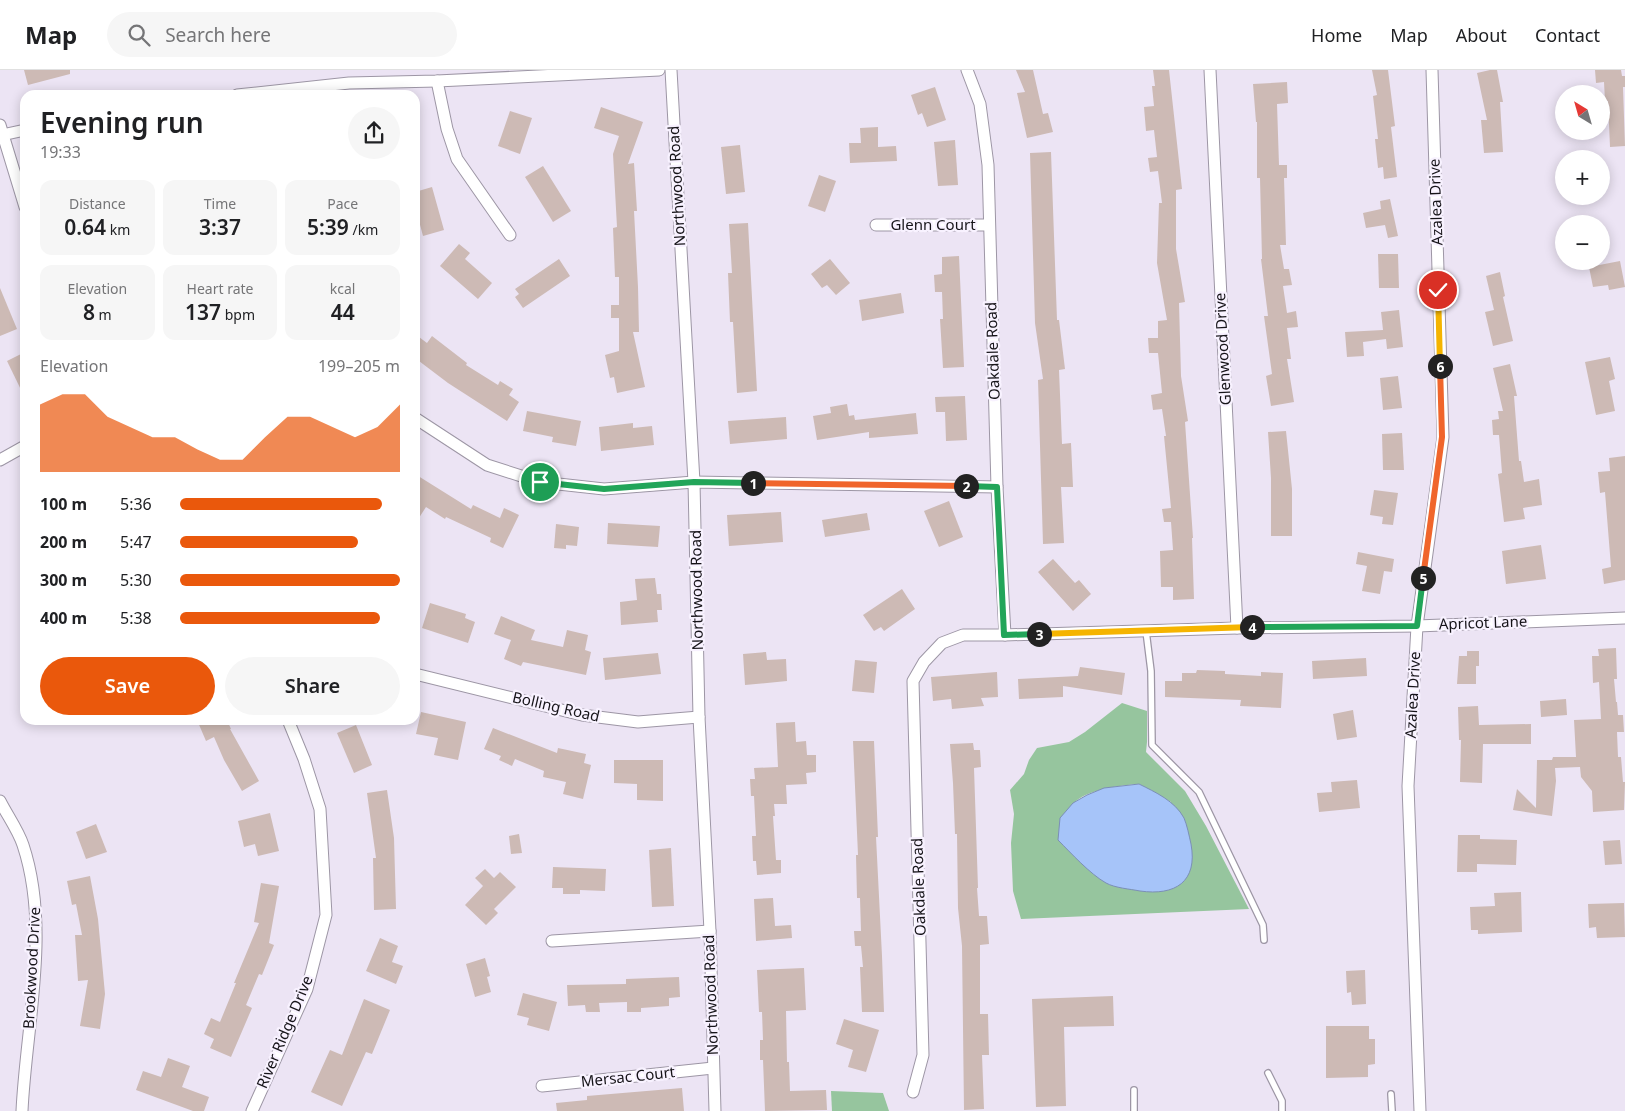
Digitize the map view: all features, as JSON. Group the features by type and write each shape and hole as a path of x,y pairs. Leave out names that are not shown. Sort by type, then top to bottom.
{"street":[{"path":"284,90 349,83 437,81 659,70"},
{"name":"Northwood Road","path":"671,70 694,482 699,717 710,931 715,1111"},
{"name":"Oakdale Road","path":"967,70 980,104 988,166 997,487 1004,635"},
{"name":"Glenwood Drive","path":"1210,70 1237,628"},
{"name":"Azalea Drive","path":"1420,1111 1408,786 1417,626 1442,437 1432,70"},
{"path":"437,81 447,129 457,158 510,235"},
{"path":"20,130 1,130 20,191"},
{"name":"Glenn Court","path":"876,225 989,225"},
{"path":"420,421 487,465 540,482 604,489 694,482 997,487"},
{"path":"0,460 20,449"},
{"name":"Apricot Lane","path":"913,681 924,662 942,642 963,635 1237,628 1417,626 1625,618"},
{"name":"Bolling Road","path":"420,675 582,715 638,722 699,717"},
{"name":"Oakdale Road","path":"913,681 923,1055 913,1092"},
{"name":"River Ridge Drive","path":"252,1111 307,989 326,915 320,809 304,759 290,725"},
{"name":"Brookwood Drive","path":"0,801 23,844 35,897 35,954 32,1002 24,1067 22,1111"},
{"path":"552,941 710,931"},
{"name":"Mersac Court","path":"542,1086 713,1068"}],"lane":[{"path":"1146,630 1151,672 1152,745 1198,792 1263,925 1264,940"},
{"path":"1268,1073 1282,1101 1282,1111"},
{"path":"1134,1090 1134,1111"},
{"path":"1392,1094 1392,1111"}],"green space":[{"path":"1122,703 1147,711 1146,752 1185,791 1206,826 1249,909 1021,919 1013,891 1011,843 1014,814 1010,790 1024,774 1029,760 1037,748 1069,742","holes":["1139,784 1171,802 1107,883 1080,862 1058,840 1073,804 1078,799 1094,792"]},
{"path":"831,1091 883,1093 889,1111 832,1111"}],"water":[{"path":"1139,784 1164,798 1180,812 1189,834 1192,857 1191,868 1181,884 1164,891 1140,891 1110,885 1087,869 1058,840 1060,818 1073,803 1104,788"}],"building":[{"path":"24,70 70,70 70,74 28,85"},
{"path":"1016,70 1033,70 1043,114 1048,113 1053,132 1027,138 1017,93 1025,92"},
{"path":"1153,70 1169,70 1182,189 1176,190 1176,249 1185,302 1179,303 1181,376 1188,421 1185,422 1193,538 1194,599 1173,600 1173,587 1161,587 1160,551 1173,550 1171,522 1164,522 1162,509 1171,508 1164,436 1166,436 1162,409 1153,410 1151,395 1162,393 1158,353 1149,353 1148,338 1158,338 1158,321 1167,320 1157,263 1159,203 1162,203 1158,171 1150,172 1148,158 1157,157 1154,130 1146,131 1144,107 1154,106 1152,86 1155,86"},
{"path":"1372,70 1388,70 1395,126 1391,127 1397,177 1384,179 1383,167 1378,168 1375,139 1378,139 1373,96 1377,95"},
{"path":"1497,70 1503,102 1500,102 1503,152 1484,153 1481,120 1487,120 1477,73"},
{"path":"1595,70 1621,70 1622,76 1625,76 1625,87 1623,87 1625,146 1610,147 1610,85 1604,85 1604,82 1596,83"},
{"path":"1287,82 1288,103 1277,104 1279,165 1287,165 1287,178 1284,178 1286,245 1280,245 1284,269 1289,269 1292,285 1283,286 1287,313 1296,311 1298,327 1287,328 1291,359 1287,359 1294,402 1271,406 1266,376 1272,374 1264,316 1268,316 1261,259 1260,178 1257,178 1257,122 1253,84"},
{"path":"935,87 946,120 927,127 922,113 918,115 911,95"},
{"path":"601,107 643,122 628,164 634,163 637,211 634,211 639,332 633,332 645,387 617,393 614,377 610,378 605,355 619,351 619,318 611,318 611,305 619,305 619,277 615,277 613,228 617,227 613,154 619,136 594,128"},
{"path":"510,111 532,118 520,154 498,146"},
{"path":"878,127 878,147 896,146 897,161 850,163 849,143 861,143 860,128"},
{"path":"955,140 958,185 938,186 934,142"},
{"path":"740,145 745,192 726,194 721,147"},
{"path":"1051,152 1057,320 1059,320 1065,369 1059,370 1062,444 1071,443 1073,487 1061,487 1064,543 1043,544 1038,380 1043,379 1035,323 1030,153"},
{"path":"543,166 571,211 553,222 525,177"},
{"path":"819,175 836,181 825,212 808,206"},
{"path":"432,187 444,230 423,236 420,225 420,191"},
{"path":"1390,199 1398,236 1388,238 1385,225 1366,228 1363,213 1381,209 1380,201"},
{"path":"748,223 757,391 737,393 733,322 730,322 728,273 732,273 729,224"},
{"path":"459,244 470,253 465,259 492,283 478,299 440,266"},
{"path":"1378,254 1398,254 1399,288 1379,288"},
{"path":"959,256 964,367 943,368 940,319 943,319 942,292 935,292 934,275 942,274 942,257"},
{"path":"559,259 570,276 523,308 515,297 519,294 515,289"},
{"path":"830,259 850,283 836,295 827,285 822,288 811,274"},
{"path":"1620,261 1625,287 1609,290 1608,285 1593,287 1590,270 1610,270 1610,263"},
{"path":"1500,272 1505,296 1503,297 1513,341 1493,346 1485,312 1494,310 1486,276"},
{"path":"0,288 17,329 0,336"},
{"path":"901,293 904,313 862,321 859,300"},
{"path":"1399,310 1403,347 1387,349 1386,339 1363,342 1364,356 1347,357 1345,332 1383,330 1381,312"},
{"path":"432,336 467,363 466,365 498,385 500,381 513,389 509,395 519,402 507,421 448,383 420,362 420,338 427,343"},
{"path":"20,354 20,388 7,361"},
{"path":"1610,357 1615,379 1609,381 1615,411 1596,415 1585,362"},
{"path":"1510,364 1517,396 1514,396 1519,461 1521,461 1524,482 1539,479 1542,505 1523,508 1525,519 1504,522 1498,474 1502,473 1499,435 1493,435 1492,420 1499,419 1498,411 1503,411 1493,368"},
{"path":"1398,376 1402,408 1383,410 1380,378"},
{"path":"965,396 967,440 946,441 945,412 936,412 935,397"},
{"path":"847,404 849,416 854,415 855,420 916,413 918,434 869,438 869,432 817,440 813,416 831,413 830,407"},
{"path":"527,411 581,421 576,446 552,442 553,437 523,431"},
{"path":"786,417 787,439 730,444 728,421"},
{"path":"633,423 633,428 652,426 654,445 601,451 599,427"},
{"path":"1286,431 1292,489 1292,536 1271,536 1271,478 1268,432"},
{"path":"1402,433 1404,470 1383,470 1382,434"},
{"path":"1625,456 1625,580 1604,584 1602,569 1611,567 1605,492 1600,493 1598,472 1610,471 1609,458"},
{"path":"420,477 471,509 473,505 500,518 504,508 519,515 503,548 490,542 491,538 446,517 445,519 426,507 420,516"},
{"path":"1374,490 1398,493 1393,525 1382,524 1383,517 1370,515"},
{"path":"949,501 963,537 939,547 924,511"},
{"path":"781,512 783,542 729,546 727,515"},
{"path":"867,513 870,530 825,537 822,520"},
{"path":"608,523 660,526 658,547 607,544"},
{"path":"556,524 579,527 577,546 566,545 566,549 554,548"},
{"path":"1541,545 1546,579 1506,584 1502,551"},
{"path":"1358,552 1394,559 1392,572 1384,571 1380,594 1362,591 1367,566 1356,564"},
{"path":"1053,559 1075,583 1079,580 1091,594 1073,611 1038,572"},
{"path":"655,578 657,594 661,594 662,610 657,610 658,622 621,625 620,602 637,600 635,579"},
{"path":"902,589 915,609 884,631 881,627 874,631 863,615"},
{"path":"430,603 466,614 465,618 475,622 468,643 422,628"},
{"path":"501,616 535,630 531,640 563,647 567,630 588,635 585,650 591,652 586,675 523,662 521,666 504,659 511,640 494,634"},
{"path":"1616,648 1617,679 1614,679 1616,702 1618,715 1623,715 1624,732 1617,732 1618,757 1621,757 1623,782 1625,782 1624,810 1593,812 1592,791 1581,777 1580,767 1555,768 1556,781 1552,816 1513,810 1517,789 1536,808 1537,760 1552,760 1553,757 1576,757 1574,720 1601,719 1599,682 1593,683 1592,656 1599,656 1598,649"},
{"path":"1467,651 1479,651 1479,666 1476,666 1476,684 1457,684 1459,656 1467,656"},
{"path":"766,652 767,660 786,659 787,681 745,685 743,654"},
{"path":"658,653 661,674 605,680 603,658"},
{"path":"1366,658 1367,676 1313,679 1312,661"},
{"path":"855,660 877,662 874,693 852,691"},
{"path":"1080,667 1125,673 1122,695 1063,686 1063,697 1019,699 1018,679 1078,676"},
{"path":"1197,670 1225,671 1225,674 1261,676 1261,672 1283,673 1281,708 1240,706 1241,700 1165,697 1165,681 1182,681 1182,673 1196,673"},
{"path":"997,672 998,697 981,698 984,706 952,709 951,699 933,701 931,677"},
{"path":"1566,699 1567,715 1541,717 1540,701"},
{"path":"1478,706 1479,725 1531,724 1531,744 1483,744 1482,783 1460,782 1461,740 1459,740 1458,707"},
{"path":"1353,710 1357,737 1337,740 1333,714"},
{"path":"421,712 466,722 458,760 434,755 438,738 416,734 418,725 420,725"},
{"path":"795,722 796,742 806,741 807,755 816,755 816,772 806,773 807,784 786,785 787,804 774,804 776,860 781,860 781,873 757,875 756,861 753,861 752,836 756,836 754,796 751,796 750,779 755,779 754,768 778,767 776,723"},
{"path":"199,725 229,725 259,781 242,791 224,760 214,737 206,741"},
{"path":"356,725 372,765 354,773 337,733"},
{"path":"493,728 557,753 558,748 586,754 584,763 591,765 583,799 563,794 566,782 543,777 544,771 515,759 512,766 499,760 501,756 484,749"},
{"path":"853,741 874,741 878,837 876,837 884,1012 862,1012 860,967 863,967 861,946 855,946 854,931 861,931 860,898 857,898 856,855 858,855"},
{"path":"973,743 974,750 980,750 981,767 974,768 979,916 987,916 989,944 980,945 980,1014 988,1014 989,1055 982,1055 984,1109 964,1110 962,946 958,908 957,834 955,834 950,744"},
{"path":"614,760 663,760 663,801 637,800 637,784 614,783"},
{"path":"1357,780 1360,808 1319,812 1317,793 1332,792 1331,782"},
{"path":"387,790 394,838 396,909 374,910 373,858 376,858 367,793"},
{"path":"270,813 279,851 258,856 255,844 244,847 238,821"},
{"path":"96,824 107,852 86,859 76,832"},
{"path":"519,834 522,853 511,854 509,836"},
{"path":"1458,835 1480,835 1480,839 1517,840 1516,865 1477,864 1477,872 1457,872"},
{"path":"1620,840 1622,864 1605,865 1603,841"},
{"path":"671,848 674,906 652,907 649,850"},
{"path":"553,867 606,869 605,891 580,890 580,894 563,894 563,888 552,888"},
{"path":"485,869 494,878 500,872 516,887 494,909 498,913 486,925 465,905 483,886 475,878"},
{"path":"90,876 98,919 105,994 100,1029 80,1026 88,980 78,981 75,935 82,935 76,904 72,905 67,881"},
{"path":"261,883 279,886 269,943 274,945 262,975 259,974 246,1005 252,1008 231,1057 210,1048 214,1039 204,1034 211,1018 220,1022 259,923 254,922"},
{"path":"1521,892 1522,932 1478,934 1478,930 1471,930 1470,907 1495,906 1494,893"},
{"path":"773,898 775,926 791,925 792,938 756,941 754,899"},
{"path":"1624,903 1625,937 1597,938 1596,927 1589,928 1588,904"},
{"path":"380,938 398,946 392,962 403,966 396,984 366,971"},
{"path":"485,958 490,976 487,977 491,992 475,997 466,964"},
{"path":"804,968 806,1010 786,1011 787,1062 789,1062 790,1091 826,1090 827,1110 765,1111 763,1060 760,1060 760,1040 763,1040 762,1012 759,1012 757,970"},
{"path":"1365,970 1366,1004 1352,1005 1351,992 1347,993 1346,971"},
{"path":"679,977 680,997 669,998 669,1006 641,1008 641,1012 627,1012 627,1002 599,1003 600,1012 586,1012 585,1005 568,1006 567,985 626,984 626,979"},
{"path":"523,993 557,1002 549,1031 527,1025 529,1018 517,1015"},
{"path":"1113,996 1114,1026 1064,1027 1066,1106 1036,1107 1032,999"},
{"path":"364,999 390,1010 372,1054 366,1052 342,1106 311,1092 330,1050 342,1055"},
{"path":"844,1019 879,1030 866,1072 848,1067 853,1050 836,1044"},
{"path":"1326,1026 1369,1026 1369,1039 1375,1039 1375,1064 1368,1065 1368,1077 1326,1078"},
{"path":"168,1058 190,1066 182,1087 209,1097 204,1111 193,1111 136,1090 143,1071 161,1077"},
{"path":"682,1088 684,1111 557,1111 556,1103 587,1100 587,1096"}],"route":[{"path":"540,482 604,489 694,482 997,487 1004,635 1237,628 1417,626 1442,437 1438,290"}]}
